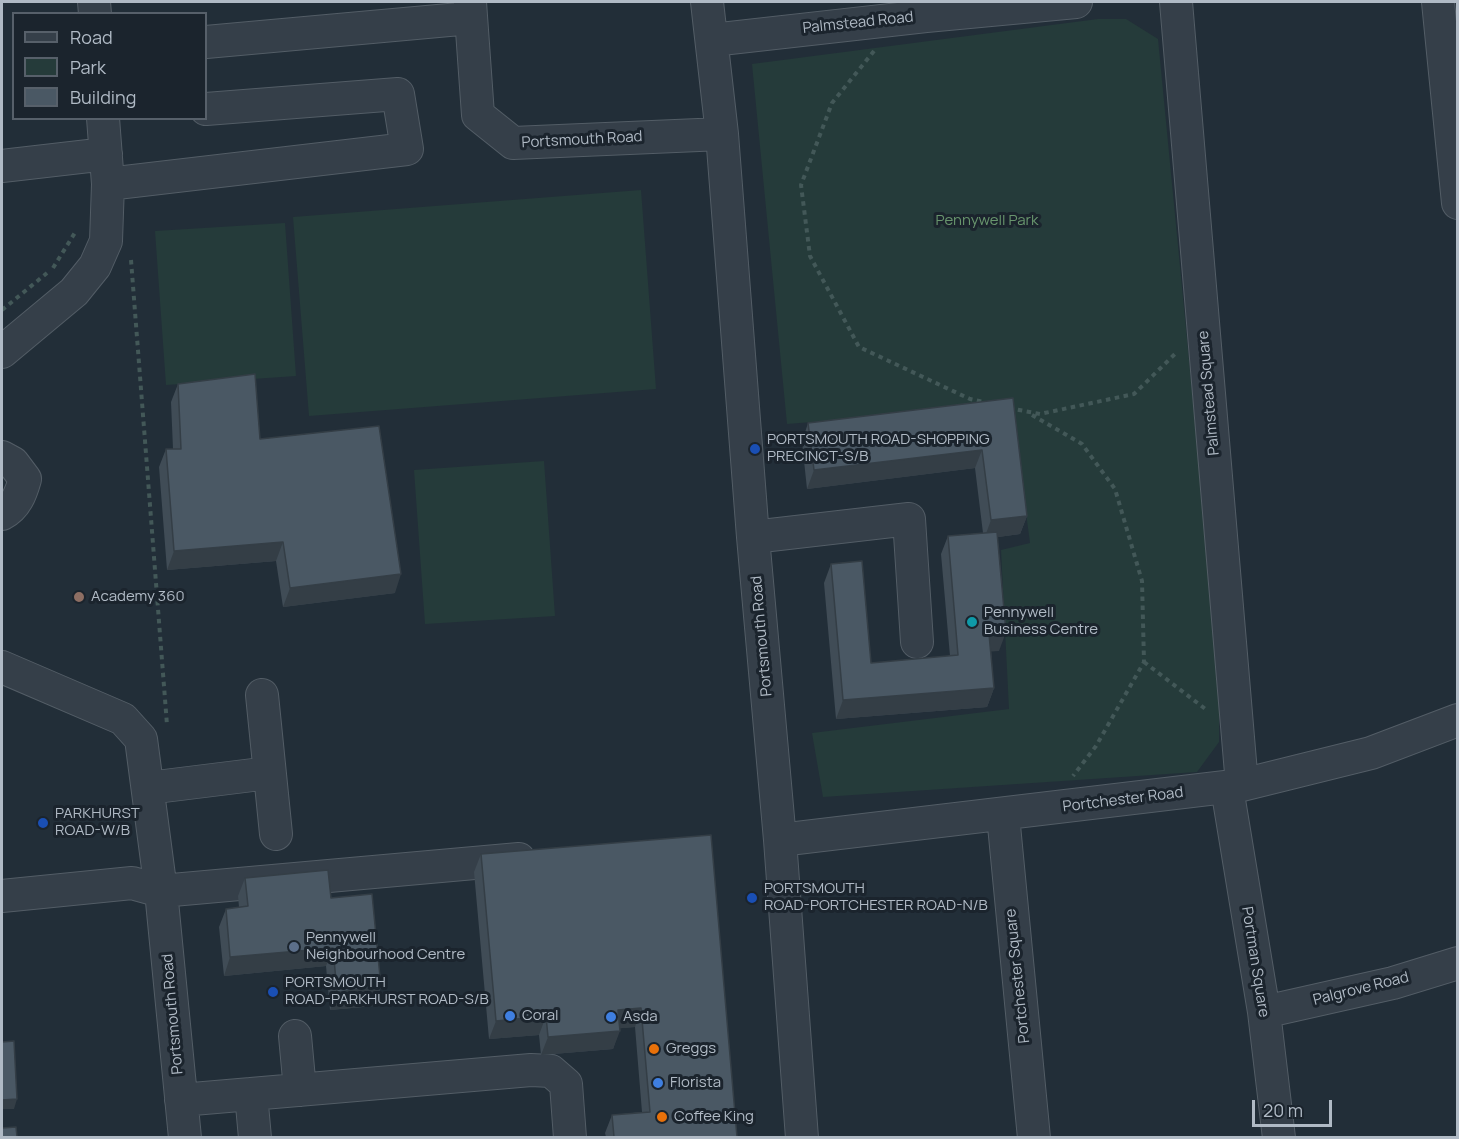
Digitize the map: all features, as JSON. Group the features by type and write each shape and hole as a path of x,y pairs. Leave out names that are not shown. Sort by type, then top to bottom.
{"street":[{"name":"Portsmouth Road","path":"707,2 722,134 802,1137"},
{"name":"Palmstead Road","path":"712,40 917,12 1076,2"},
{"name":"Palmstead Square","path":"1176,2 1238,734 1235,787"},
{"path":"1438,2 1458,203"},
{"name":"Portsmouth Road","path":"207,42 471,10 478,115 513,143 722,134"},
{"path":"108,184 407,149 398,94 207,109"},
{"path":"2,352 74,292 95,266 106,241 108,184 103,120"},
{"path":"2,166 106,154"},
{"path":"2,458 14,463 25,479 20,494 10,510 2,514"},
{"path":"753,537 909,519 917,642"},
{"name":"Portsmouth Road","path":"2,667 123,719 141,739 161,891 185,1137"},
{"path":"262,695 276,834"},
{"name":"Portchester Road","path":"780,840 1235,787 1371,753 1458,720"},
{"path":"148,788 269,773"},
{"name":"Portman Square","path":"1235,787 1279,1137"},
{"name":"Portchester Square","path":"1003,815 1034,1137"},
{"path":"2,896 132,883 161,891 542,857"},
{"name":"Palgrove Road","path":"1264,1012 1393,983 1458,963"},
{"path":"295,1036 300,1090"},
{"path":"181,1100 531,1070 551,1071 566,1084 570,1137"},
{"path":"251,1094 255,1137"}],"path":[{"path":"917,12 832,104 801,185 810,256 859,347 970,399 993,404"},
{"path":"2,310 53,268 78,227"},
{"path":"130,254 168,737"},
{"path":"1005,407 1040,414 1134,394 1203,327"},
{"path":"1028,412 1082,444 1115,489 1142,581 1143,662 1096,746 1047,810"},
{"path":"1143,662 1238,734"}],"green space":[{"name":"Pennywell Park","path":"1098,19 1126,19 1158,39 1219,670 1219,742 1197,772 823,797 812,733 1009,709 1001,550 1030,543 1012,406 787,424 752,64"},
{"path":"641,190 656,389 309,416 293,217"},
{"path":"285,223 296,376 166,385 155,231"},
{"path":"544,461 555,616 425,624 414,470"}],"building":[{"path":"255,374 260,439 379,426 401,574 290,588 283,542 174,551 166,449 181,449 178,384"},
{"path":"1013,398 1027,516 991,520 982,450 814,470 808,423"},
{"name":"Pennywell Business Centre","path":"997,532 1006,632 989,634 994,688 843,700 831,564 862,561 871,663 958,655 948,536"},
{"path":"711,835 737,1137 614,1137 612,1115 650,1112 641,1008 618,1010 620,1031 548,1037 546,1016 496,1021 481,854"},
{"name":"Pennywell Neighbourhood Centre","path":"328,870 331,898 372,894 381,987 337,992 333,948 230,957 226,909 248,906 245,878"},
{"path":"14,1041 17,1099 2,1100 2,1042"},
{"path":"16,1127 17,1137 2,1137 2,1128"}],"place":[{"name":"PORTSMOUTH ROAD-SHOPPING PRECINCT-S/B","path":"755,449"},
{"name":"Academy 360","path":"79,597"},
{"name":"Pennywell Business Centre","path":"972,622"},
{"name":"PARKHURST ROAD-W/B","path":"43,823"},
{"name":"PORTSMOUTH ROAD-PORTCHESTER ROAD-N/B","path":"752,898"},
{"name":"Pennywell Neighbourhood Centre","path":"294,947"},
{"name":"PORTSMOUTH ROAD-PARKHURST ROAD-S/B","path":"273,992"},
{"name":"Coral","path":"510,1016"},
{"name":"Asda","path":"611,1017"},
{"name":"Greggs","path":"654,1049"},
{"name":"Florista","path":"658,1083"},
{"name":"Coffee King","path":"662,1117"}]}
